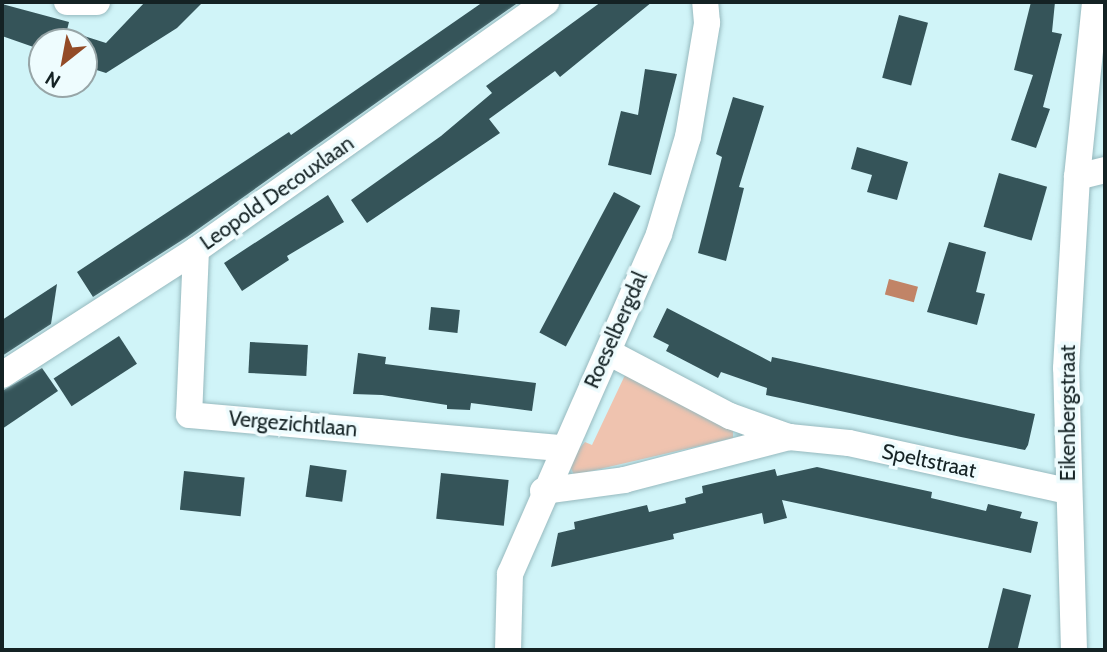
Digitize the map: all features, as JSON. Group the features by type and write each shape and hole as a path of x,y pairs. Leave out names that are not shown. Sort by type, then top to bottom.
{"street":[{"path":"67,2 96,2"},
{"name":"Leopold Decouxlaan","path":"2,375 196,250 546,2"},
{"name":"Roeselbergdal","path":"508,650 510,574 561,448 608,352 659,233 688,137 707,23 705,2"},
{"name":"Eikenbergstraat","path":"1074,650 1066,368 1077,177 1095,2"},
{"path":"1077,177 1105,170"},
{"name":"Vergezichtlaan","path":"196,250 189,415 561,448"},
{"name":"Speltstraat","path":"608,352 730,416 789,438 849,443 1068,491"},
{"name":"Speltstraat","path":"543,491 624,480 789,438"}],"shaded area":[{"path":"889,279 918,287 914,302 885,294"},
{"path":"626,373 733,429 733,438 574,475 570,466 585,442 592,445"}],"building":[{"path":"145,2 203,2 177,28 106,73 98,70 98,40 106,43"},
{"path":"483,2 519,2 187,237 93,297 77,272 289,132 291,135"},
{"path":"601,2 652,2 560,77 555,71 489,119 500,133 367,223 351,200 441,136 492,93 486,86"},
{"path":"1031,2 1055,2 1052,32 1062,34 1043,107 1050,109 1036,148 1011,140 1033,75 1014,70"},
{"path":"2,4 69,22 68,28 28,28 28,45 2,36"},
{"path":"899,15 928,23 911,86 882,78"},
{"path":"645,69 677,74 651,175 608,165 621,111 638,115"},
{"path":"733,97 764,106 739,187 744,188 726,261 698,253 722,157 716,154"},
{"path":"857,147 908,162 897,200 867,192 872,175 851,169"},
{"path":"999,173 1047,187 1032,241 984,227"},
{"path":"614,192 640,206 566,346 539,332"},
{"path":"328,195 344,222 287,256 289,260 242,291 224,263"},
{"path":"949,242 986,252 976,292 985,294 977,325 927,312"},
{"path":"57,284 51,324 2,356 2,320"},
{"path":"431,307 460,310 457,333 429,330"},
{"path":"667,308 771,362 772,357 1035,414 1028,445 1025,450 766,395 767,388 721,372 718,378 666,351 669,345 653,337"},
{"path":"119,336 137,364 72,406 54,378"},
{"path":"250,342 308,345 306,376 248,373"},
{"path":"358,353 386,357 385,364 536,383 532,411 471,403 470,410 447,409 447,405 382,395 353,394"},
{"path":"42,368 58,391 2,429 2,391"},
{"path":"310,465 347,470 342,502 306,497"},
{"path":"817,467 932,492 931,498 986,511 988,504 1022,512 1020,518 1038,522 1031,553 782,500 787,518 764,524 762,513 673,534 674,539 551,567 558,533 575,529 574,522 647,505 649,512 686,503 685,498 703,493 702,486 775,469 777,476"},
{"path":"184,471 245,477 241,516 180,510"},
{"path":"441,473 509,480 504,526 436,519"},
{"path":"1003,588 1031,595 1017,650 988,650"}]}
